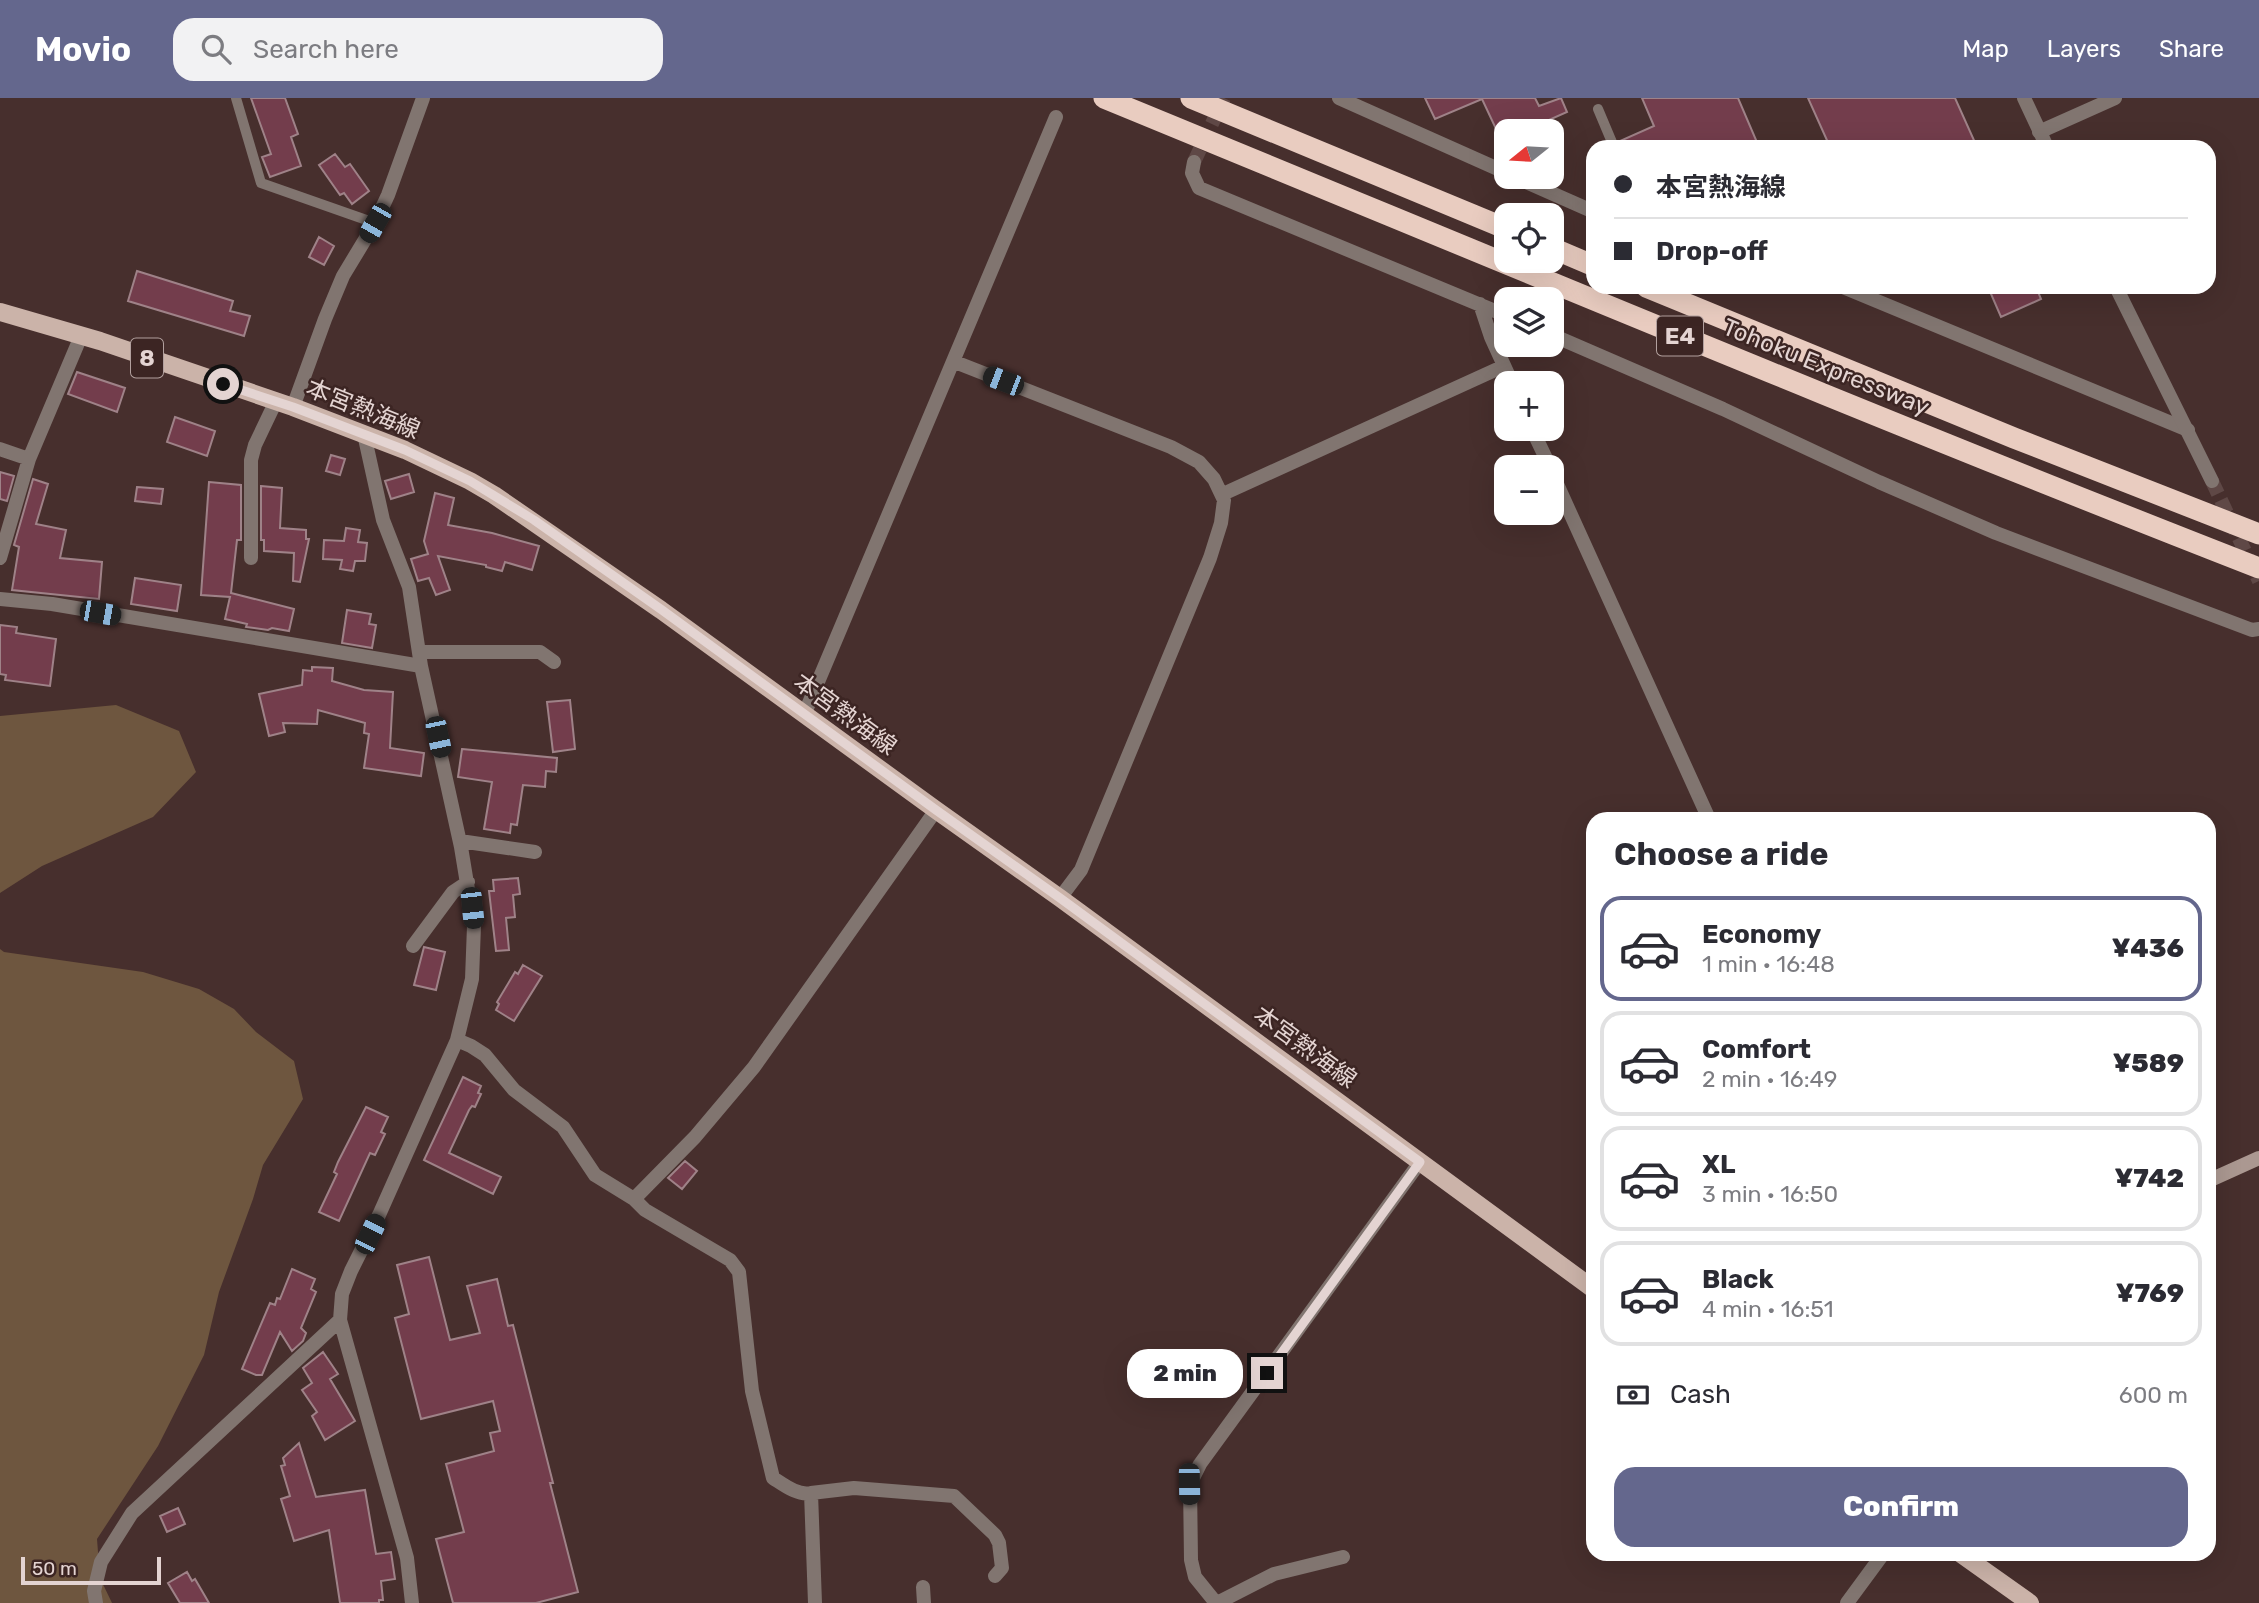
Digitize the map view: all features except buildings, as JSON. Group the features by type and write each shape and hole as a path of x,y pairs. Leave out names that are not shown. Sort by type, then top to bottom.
{"highway":[{"name":"Tohoku Expressway","path":"1104,98 1536,278 2259,568"},
{"path":"1191,98 1494,224"},
{"path":"1564,253 1586,262"},
{"name":"Tohoku Expressway","path":"1663,294 2014,438 2259,534"}],"main road":[{"name":"本宮熱海線","path":"0,312 285,404 405,450 470,481 504,501 662,610 1586,1284"},
{"path":"2216,1177 2259,1157"},
{"path":"1971,1561 2030,1603"}],"street":[{"path":"251,558 251,460 255,445 285,404 343,276 375,223 388,195 422,98"},
{"path":"1339,98 1494,167"},
{"path":"2024,98 2043,140"},
{"path":"2039,132 2115,98"},
{"path":"804,715 1056,117"},
{"path":"1194,162 1192,173 1199,188 1494,310"},
{"path":"1542,189 1586,208"},
{"path":"1860,294 2188,430"},
{"path":"2120,294 2213,481"},
{"path":"1480,304 1506,371"},
{"path":"0,558 29,459 81,336"},
{"path":"1564,340 1996,533 2252,630 2259,629"},
{"path":"955,362 1171,447 1199,462 1223,494 1221,523 1210,558 1081,870 1060,898"},
{"path":"1223,494 1504,366"},
{"path":"364,434 383,520 409,587 420,659 460,841 474,926 472,979 457,1040 342,1294 340,1320 407,1558 412,1603"},
{"path":"0,449 29,459"},
{"path":"1564,499 1706,812"},
{"path":"0,599 52,604 420,659 540,652 554,662"},
{"path":"634,1199 695,1137 754,1067 936,810"},
{"path":"460,841 535,852"},
{"path":"413,946 453,892 468,881"},
{"path":"457,1040 485,1055 514,1090 563,1127 595,1175 634,1199 645,1210 730,1259 735,1265 742,1284 744,1335 752,1391 773,1478 786,1487 805,1494 854,1488 954,1496 995,1535 999,1543 1002,1568 995,1576"},
{"path":"1343,1557 1274,1574 1216,1603 1195,1577 1191,1560 1189,1484 1200,1464 1420,1162"},
{"path":"96,1603 94,1591 101,1562 132,1513 340,1320"},
{"path":"811,1493 815,1603"},
{"path":"1847,1603 1878,1561"},
{"path":"923,1587 924,1603"}],"lane":[{"path":"236,98 261,183 375,223"},
{"path":"1598,109 1611,140"}],"shaded area":[{"path":"116,705 179,731 196,772 153,817 42,866 0,893 0,716"},
{"path":"0,949 4,952 143,972 199,989 234,1009 256,1032 294,1061 303,1099 263,1165 219,1292 204,1355 158,1446 97,1539 100,1578 112,1603 0,1603"}],"tunnel":[{"path":"1194,162 1224,98"},
{"path":"2212,481 2259,581"}],"route":[{"path":"223,384 293,407 405,450 470,481 534,520 1060,898 1420,1162 1267,1373"}]}
